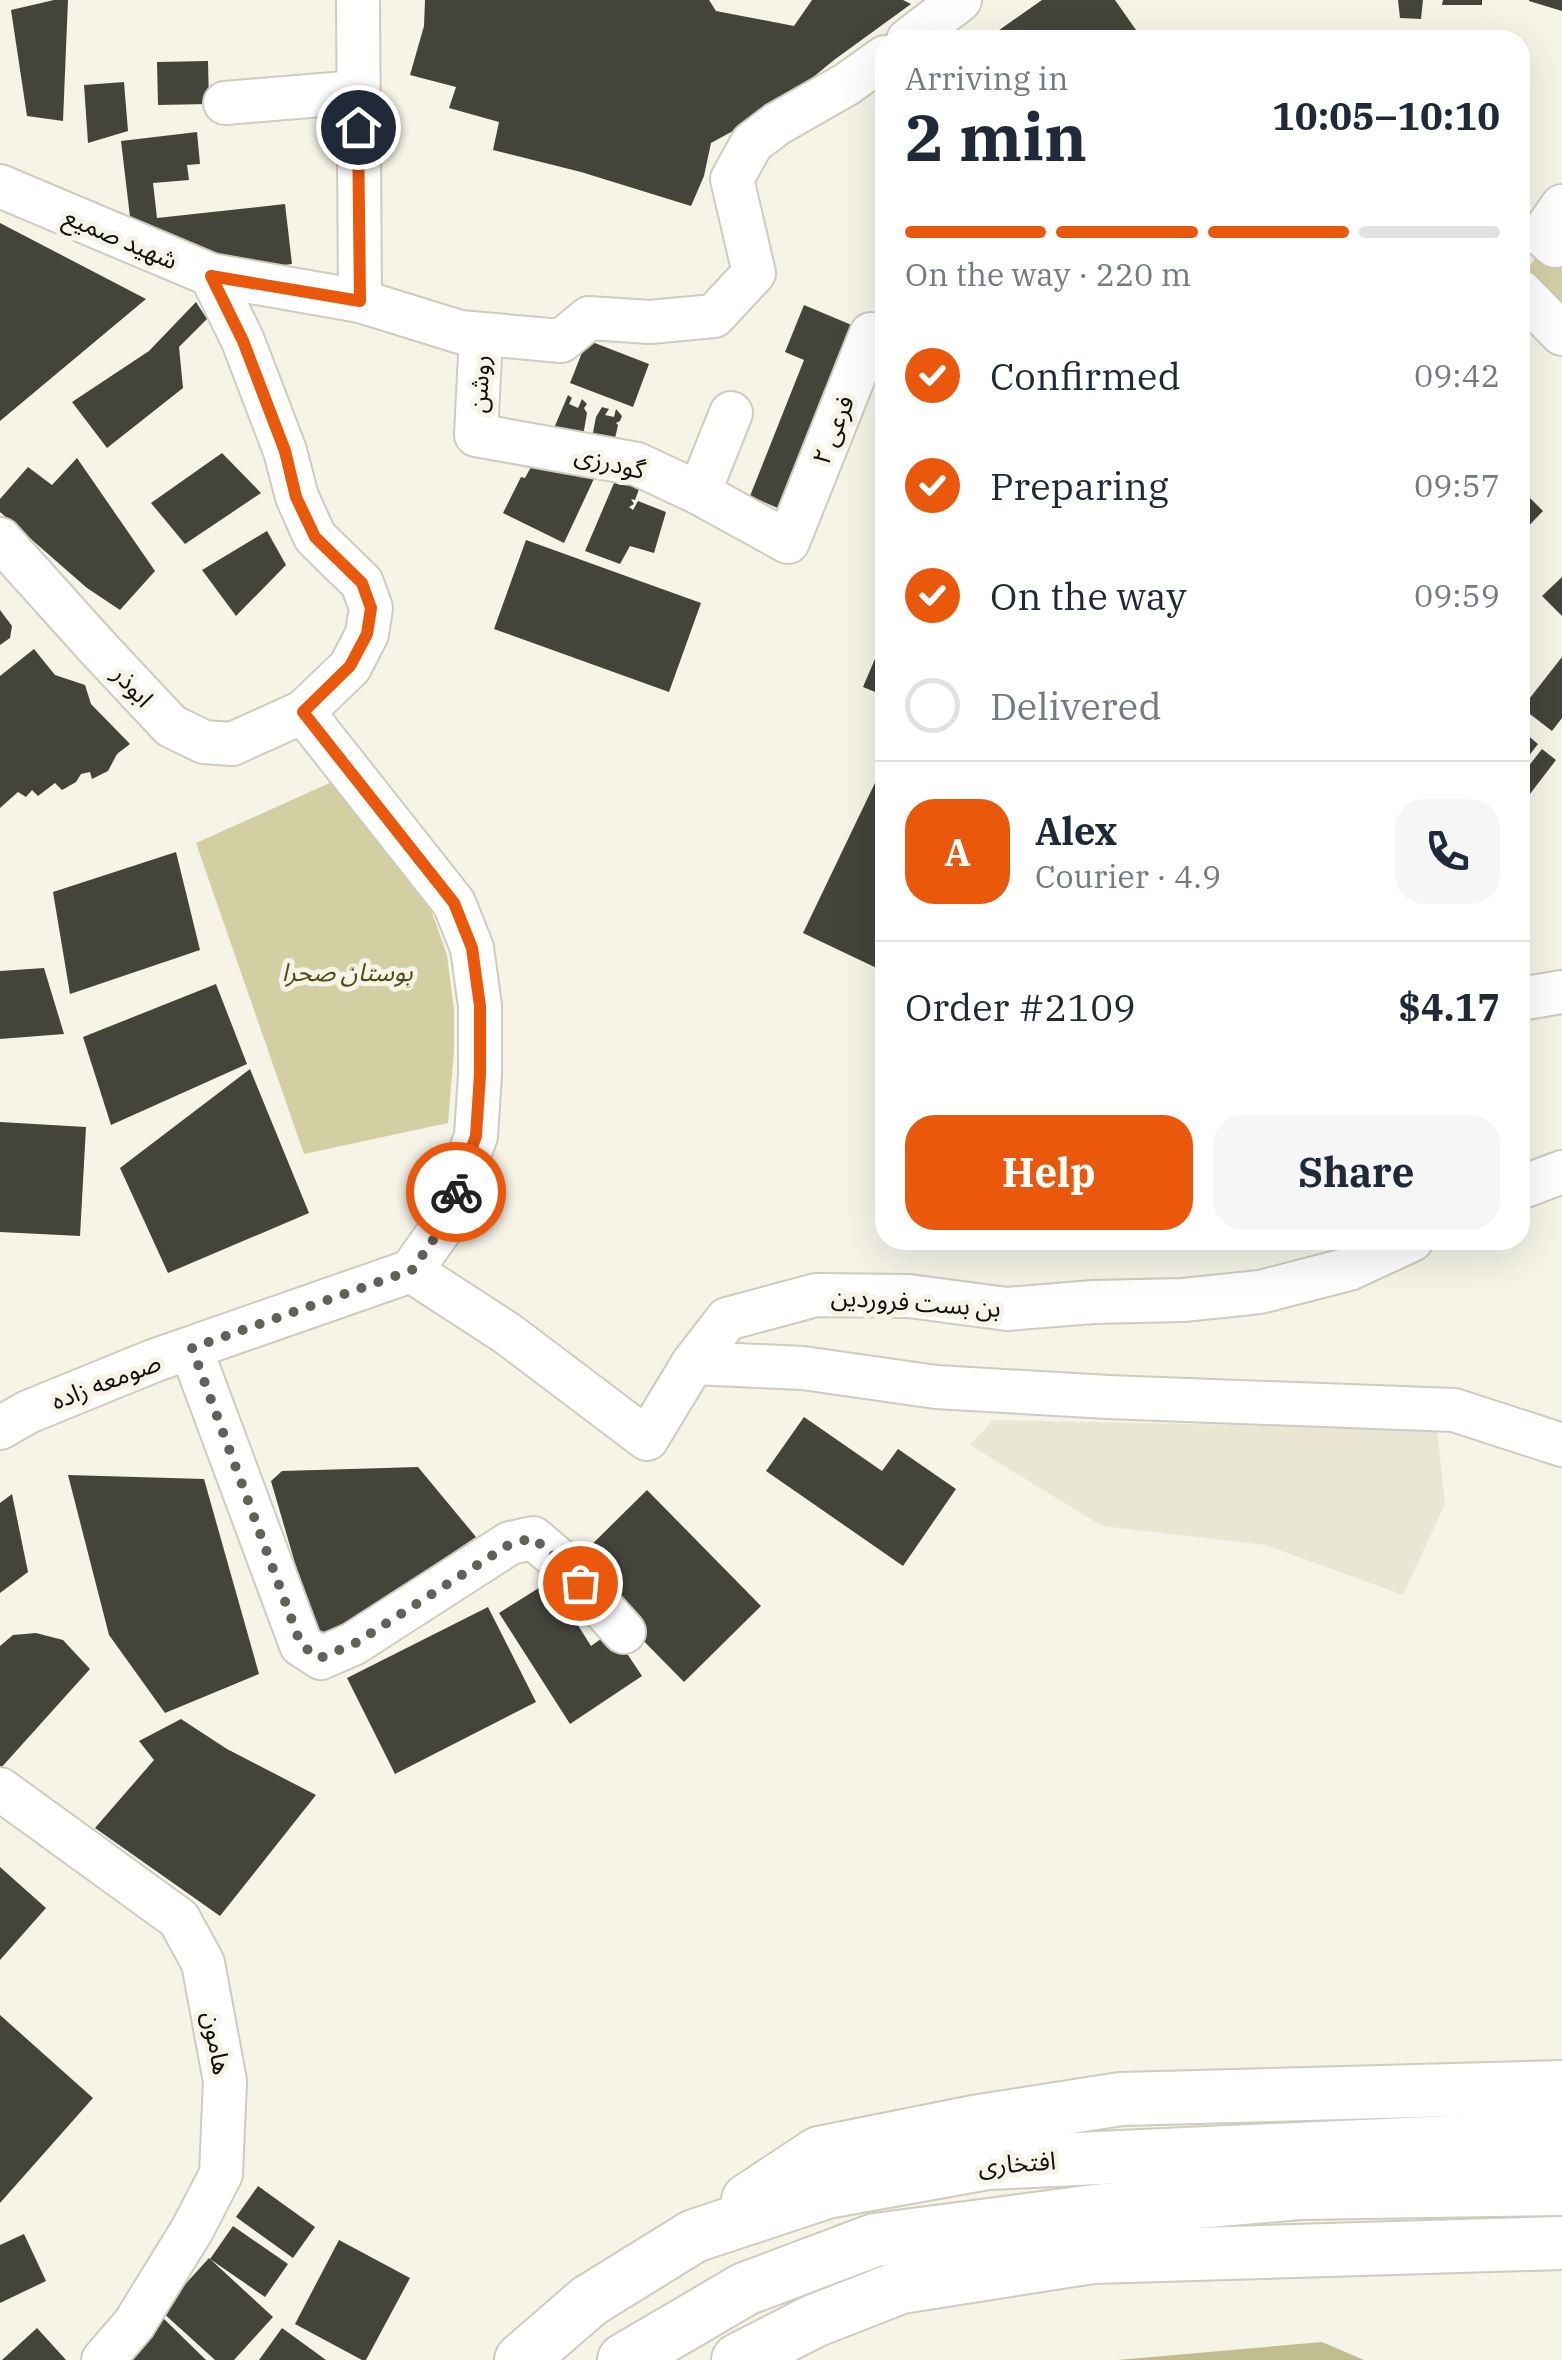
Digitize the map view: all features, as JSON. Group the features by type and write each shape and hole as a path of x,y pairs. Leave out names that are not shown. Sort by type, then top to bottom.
{"main road":[{"path":"694,2236 819,2152 974,2122 1121,2100 1562,2087"},
{"name":"افتخاری","path":"521,2360 589,2301 694,2236 827,2192 988,2163 1562,2137"},
{"path":"624,2360 745,2289 875,2240 1095,2211 1300,2193 1562,2189"},
{"path":"738,2360 814,2321 901,2287 1093,2257 1562,2242"}],"street":[{"path":"358,0 360,301"},
{"path":"921,30 960,0"},
{"name":"شهید صمیع","path":"0,186 211,276 360,301 460,332 562,341 589,318 650,322 714,316 754,273 732,179 752,143 875,64"},
{"path":"224,103 358,92"},
{"path":"211,276 243,341 285,451 296,497 315,537 362,583 371,608 367,634 350,666 303,712 454,903 472,948 480,1006 476,1136 445,1223 412,1270"},
{"path":"1530,301 1562,334"},
{"name":"روشن","path":"476,434 481,334"},
{"name":"فرعی ۲","path":"788,542 871,334 875,337"},
{"path":"699,494 731,413"},
{"name":"گودرزی","path":"476,434 637,464 788,542"},
{"name":"ابوذر","path":"0,538 171,726 204,742 232,744 303,712"},
{"path":"1530,998 1562,992"},
{"path":"1530,1184 1562,1172"},
{"name":"بن بست فروردین","path":"412,1270 508,1334 647,1439 726,1319 816,1295 909,1296 1008,1309 1183,1300 1260,1292 1349,1269 1382,1250"},
{"name":"صومعه زاده","path":"0,1428 28,1412 154,1361 412,1270"},
{"path":"192,1348 301,1645 320,1658 354,1644 510,1544 533,1538 558,1559 624,1632"},
{"path":"694,1363 803,1368 936,1387 1454,1410 1562,1445"},
{"name":"هامون","path":"0,1789 179,1919 203,1963 222,2064 225,2082 221,2174 192,2230 134,2324 103,2360"}],"shaded area":[{"path":"993,1420 1437,1429 1445,1504 1403,1595 1265,1545 1102,1526 970,1445"},
{"path":"1322,2342 1364,2360 1117,2360"}],"green space":[{"path":"1562,220 1562,306 1530,281 1530,266"},
{"name":"بوستان صحرا","path":"334,781 428,901 447,955 454,1051 448,1123 304,1154 196,843"}],"building":[{"path":"68,0 63,121 27,116 11,10"},
{"path":"425,0 709,0 716,11 794,26 812,0 903,0 911,4 777,107 711,143 704,176 691,206 493,150 499,122 449,108 456,87 410,75 424,26"},
{"path":"1042,0 1115,0 1136,30 999,30"},
{"path":"1398,0 1423,0 1421,19 1400,18"},
{"path":"1443,0 1482,0 1482,5 1442,5"},
{"path":"1562,0 1562,11 1529,1"},
{"path":"208,61 209,104 158,105 157,62"},
{"path":"124,82 128,131 88,143 84,85"},
{"path":"197,132 200,164 187,165 189,180 153,183 157,218 285,204 292,264 252,269 130,217 121,141"},
{"path":"0,223 146,299 0,421"},
{"path":"196,302 207,319 179,347 183,388 107,448 72,402 149,351"},
{"path":"804,305 854,326 780,509 750,496 804,360 785,352"},
{"path":"587,340 649,364 633,407 570,383"},
{"path":"568,395 572,398 569,404 578,408 582,399 587,404 583,436 549,440"},
{"path":"602,407 609,409 605,415 614,417 616,409 622,416 616,423 614,443 589,453 596,417"},
{"path":"222,453 261,493 185,544 151,503"},
{"path":"537,456 599,468 564,543 503,513"},
{"path":"77,458 155,571 120,610 87,588 0,512 0,499 28,467 52,485"},
{"path":"617,476 641,484 635,500 631,499 634,504 629,507 633,510 638,501 666,512 654,553 630,546 620,564 585,551"},
{"path":"1530,498 1543,511 1530,525"},
{"path":"267,531 286,565 236,616 202,570"},
{"path":"526,540 701,603 669,692 494,629"},
{"path":"1562,577 1562,616 1542,596"},
{"path":"0,610 12,626 10,638 0,645"},
{"path":"34,649 55,675 85,685 91,704 130,744 117,754 108,771 92,779 90,772 81,774 62,790 55,783 38,796 32,790 26,797 18,792 0,808 0,676"},
{"path":"1562,657 1562,718 1552,731 1530,714 1530,698"},
{"path":"875,659 875,692 863,687"},
{"path":"1530,737 1538,744 1530,754"},
{"path":"1542,749 1556,760 1530,794 1530,764"},
{"path":"875,783 875,967 803,933"},
{"path":"176,852 200,950 70,994 53,892"},
{"path":"44,968 64,1034 0,1039 0,971"},
{"path":"216,984 247,1064 111,1125 83,1037"},
{"path":"250,1069 309,1213 168,1273 120,1168"},
{"path":"0,1122 86,1127 80,1236 0,1232"},
{"path":"804,1417 882,1471 898,1449 956,1489 903,1566 766,1471"},
{"path":"418,1467 476,1537 333,1633 319,1631 311,1618 271,1481 282,1471"},
{"path":"68,1475 204,1479 259,1674 165,1713 109,1635"},
{"path":"647,1490 761,1606 684,1682 570,1566"},
{"path":"12,1494 28,1572 0,1593 0,1503"},
{"path":"550,1581 591,1646 612,1631 642,1676 570,1724 499,1613"},
{"path":"488,1607 536,1702 395,1774 347,1678"},
{"path":"36,1633 63,1640 90,1669 0,1769 0,1646 13,1635"},
{"path":"181,1719 227,1749 316,1795 220,1916 95,1828 154,1760 139,1741"},
{"path":"0,1867 46,1908 0,1960"},
{"path":"0,2015 93,2098 0,2203"},
{"path":"258,2186 315,2227 293,2258 236,2217"},
{"path":"233,2226 288,2264 265,2297 210,2259"},
{"path":"24,2234 46,2281 0,2303 0,2245"},
{"path":"339,2240 410,2278 366,2360 295,2324"},
{"path":"209,2258 273,2317 234,2360 215,2360 161,2311"},
{"path":"161,2316 206,2360 124,2360"},
{"path":"37,2328 66,2360 2,2360"},
{"path":"282,2328 326,2360 259,2360"}],"way so far":[{"path":"456,1192 445,1223 412,1270 192,1348 301,1645 320,1658 354,1644 510,1544 533,1538 580,1583"}],"route":[{"path":"358,127 360,301 211,276 243,341 285,451 296,497 315,537 362,583 371,608 367,634 350,666 303,712 454,903 472,948 480,1006 476,1136 456,1192"}]}
